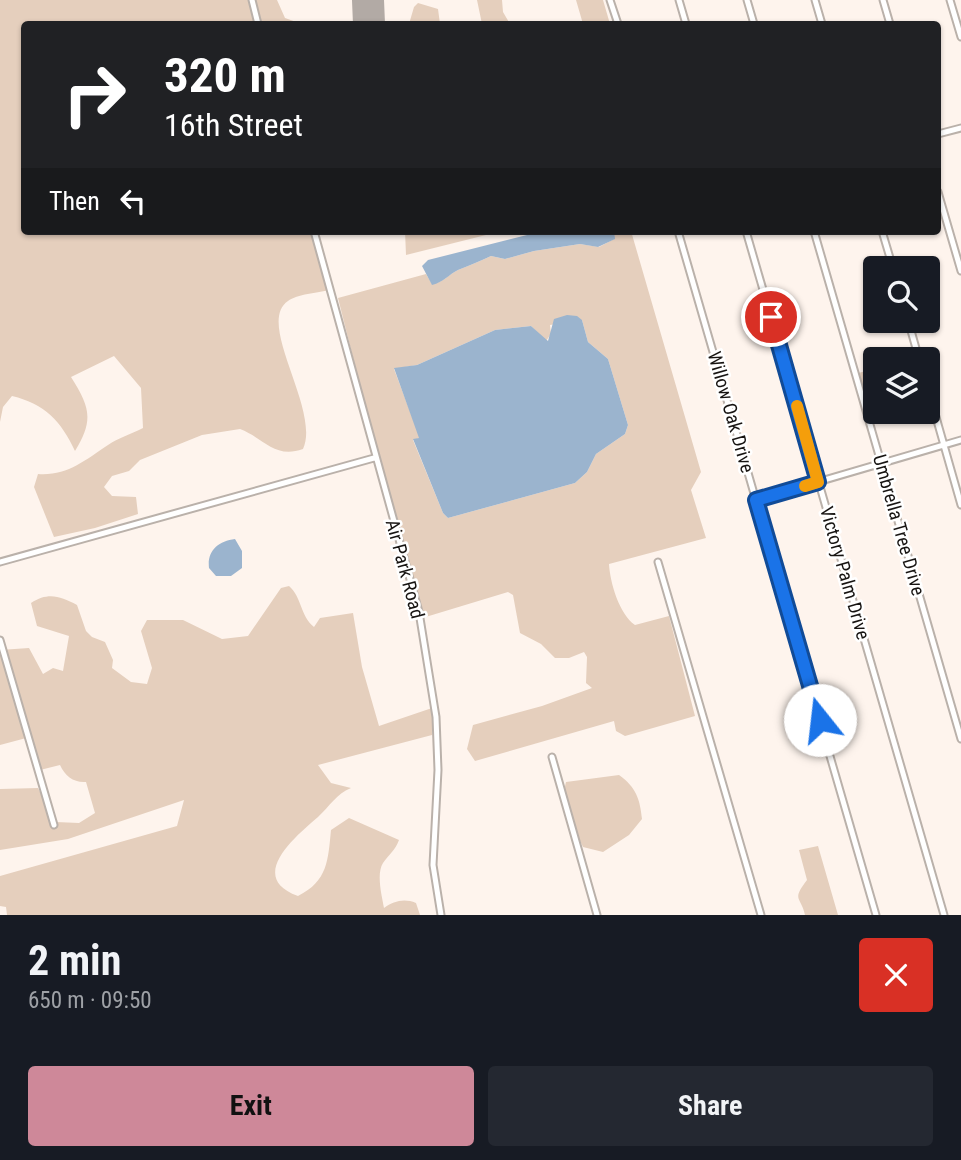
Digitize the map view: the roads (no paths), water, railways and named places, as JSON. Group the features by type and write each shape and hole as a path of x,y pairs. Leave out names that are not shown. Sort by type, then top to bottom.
{"street":[{"path":"252,0 257,21"},
{"path":"610,0 617,21"},
{"path":"679,0 686,21"},
{"path":"747,0 753,21"},
{"path":"815,0 821,21"},
{"path":"883,0 889,21"},
{"path":"950,0 961,37"},
{"path":"941,133 961,128"},
{"path":"941,202 961,271"},
{"name":"Air Park Road","path":"315,235 374,458 419,612 436,717 438,770 433,865 441,915"},
{"name":"Willow Oak Drive","path":"679,235 876,915"},
{"name":"Victory Palm Drive","path":"747,235 944,915"},
{"name":"Umbrella Tree Drive","path":"815,235 961,739"},
{"path":"883,235 889,256"},
{"path":"938,424 961,505"},
{"path":"756,500 961,440"},
{"path":"0,562 374,458"},
{"path":"658,562 761,915"},
{"path":"0,640 54,825"},
{"path":"552,757 597,915"}],"water":[{"path":"527,235 614,235 615,239 598,247 580,244 534,251 505,259 491,256 432,285 422,266 428,260"},
{"path":"567,315 577,316 582,320 588,342 608,359 628,425 625,434 596,454 587,472 575,483 448,518 443,513 413,439 419,438 394,368 417,365 495,330 531,326 548,341 554,319"},
{"path":"235,539 242,551 242,568 231,576 216,576 209,568 212,552 223,542"}]}
